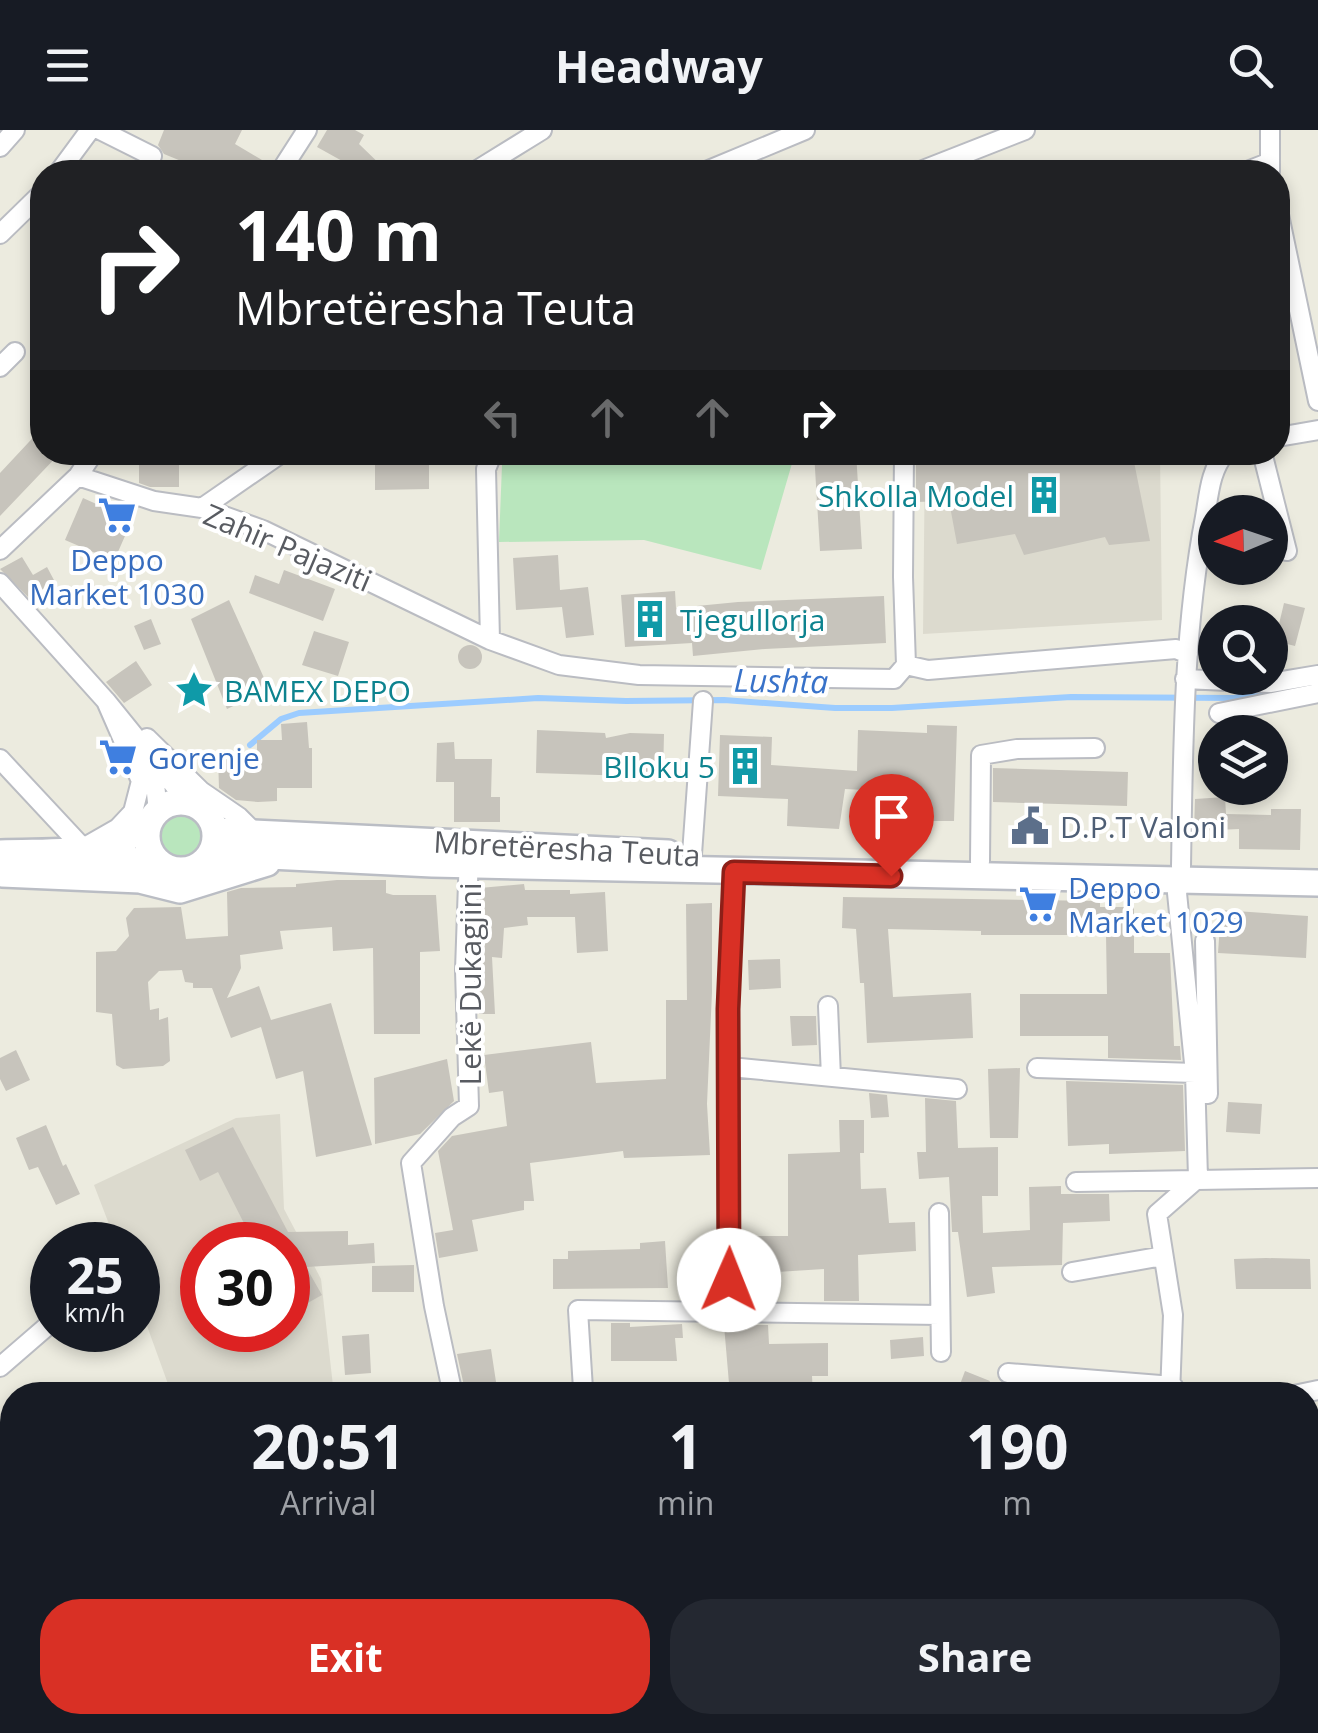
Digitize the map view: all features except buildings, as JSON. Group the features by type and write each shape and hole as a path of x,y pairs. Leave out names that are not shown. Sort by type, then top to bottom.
{"main road":[{"path":"174,803 200,808 212,822 213,842 195,868 174,870 126,859 0,869 126,840 174,803"},
{"path":"154,816 147,831 150,851 163,866"},
{"name":"Mbretëresha Teuta","path":"213,842 255,833 469,854 734,872 970,878 1318,869"},
{"name":"Mbretëresha Teuta","path":"213,842 281,858 692,854 980,862 1318,883"},
{"path":"0,869 140,880 180,890 281,858"}],"street":[{"path":"0,147 16,130"},
{"path":"69,160 90,130"},
{"path":"100,130 152,156"},
{"path":"287,160 306,130"},
{"path":"493,160 542,130"},
{"path":"748,160 805,130"},
{"path":"949,160 1025,130"},
{"path":"1269,160 1270,130"},
{"path":"0,234 30,205"},
{"path":"1290,268 1318,402"},
{"path":"0,368 15,352"},
{"path":"1290,434 1318,430"},
{"path":"0,550 85,465"},
{"path":"202,508 264,465"},
{"path":"488,465 490,640"},
{"path":"904,465 906,665 928,670 1176,650 1188,654"},
{"path":"1204,1179 1177,893 1181,872 1185,684 1196,566 1218,465"},
{"path":"1265,465 1273,495"},
{"name":"Zahir Pajaziti","path":"78,476 154,501 202,508 264,530 490,640 560,665 639,675 894,679 906,665"},
{"path":"0,584 174,785 200,808"},
{"path":"1185,684 1270,683 1318,675"},
{"path":"1219,713 1318,693"},
{"path":"692,854 702,701"},
{"path":"106,702 155,784 154,816"},
{"path":"106,702 193,784 255,833"},
{"path":"0,759 84,848 118,828 132,812 141,781 106,702"},
{"path":"980,862 980,756 1016,749 1095,748"},
{"name":"Lekë Dukagjini","path":"450,1382 411,1163 452,1116 469,1106 465,970 469,854"},
{"path":"727,1310 728,1009 734,872"},
{"path":"1204,1179 1205,941"},
{"path":"828,1006 831,1078"},
{"path":"730,1067 958,1089"},
{"path":"1037,1068 1196,1072"},
{"path":"1076,1182 1318,1178"},
{"path":"1172,1382 1173,1316 1157,1214 1204,1179"},
{"path":"938,1214 941,1352"},
{"path":"1072,1272 1163,1256"},
{"path":"583,1382 578,1310 940,1315"},
{"path":"2,1361 30,1339"},
{"path":"1008,1373 1090,1382"}],"shaded area":[{"path":"925,465 1160,465 1162,620 923,634"},
{"path":"280,1114 284,1209 291,1222 180,1222 180,1352 310,1352 310,1258 321,1279 333,1382 167,1382 156,1352 160,1352 160,1222 108,1222 94,1185 236,1118"}],"green space":[{"path":"502,465 792,465 761,570 644,540 499,542"},
{"path":"179,814 195,821 202,837 195,853 179,860 163,853 156,837 163,821"}],"waterway":[{"name":"Lushta","path":"250,745 281,719 299,713 538,698 724,700 892,708 1071,697 1234,698 1297,687"}],"place":[{"name":"Shkolla Model","path":"1044,495"},
{"name":"Deppo Market 1030","path":"117,515"},
{"name":"Tjegullorja","path":"650,619"},
{"name":"BAMEX DEPO","path":"194,690"},
{"name":"Gorenje","path":"118,757"},
{"name":"Blloku 5","path":"745,766"},
{"name":"D.P.T Valoni","path":"1030,826"},
{"name":"Deppo Market 1029","path":"1038,904"}],"route":[{"path":"729,1280 728,1009 734,872 891,876"}]}
